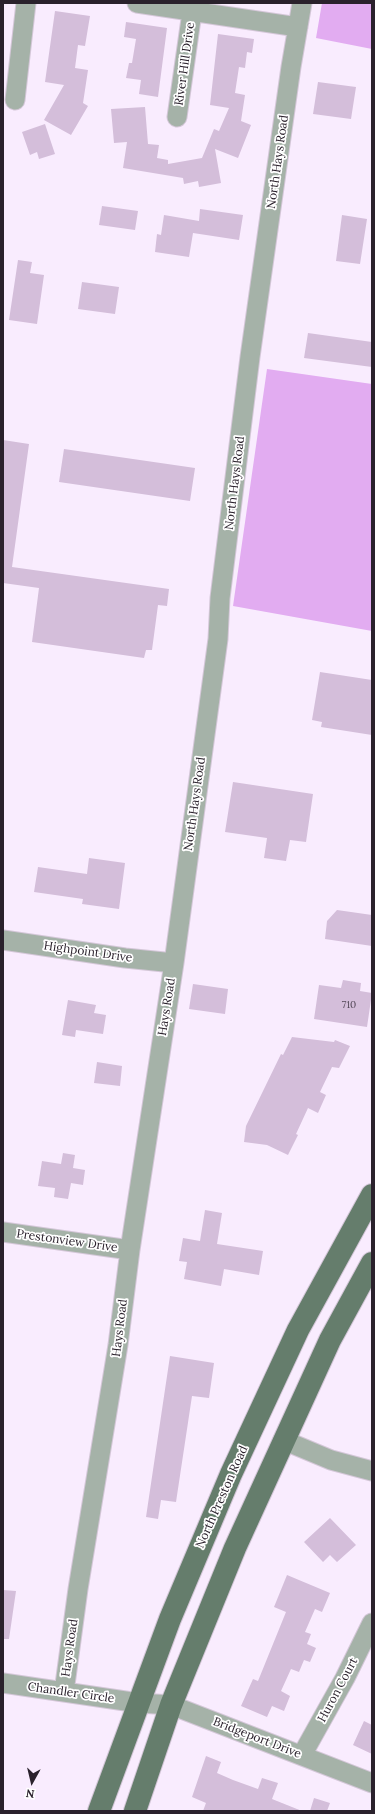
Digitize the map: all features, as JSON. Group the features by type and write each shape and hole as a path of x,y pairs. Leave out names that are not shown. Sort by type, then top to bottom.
{"main road":[{"name":"North Preston Road","path":"99,1811 173,1612 231,1474 298,1330 372,1195"},
{"path":"135,1811 171,1705 234,1548 330,1340 372,1263"}],"street":[{"path":"15,100 26,3"},
{"path":"137,3 192,12 260,20 298,27"},
{"name":"North Hays Road","path":"174,963 218,639 220,598 250,357 277,164 302,3"},
{"name":"River Hill Drive","path":"177,117 192,12"},
{"name":"Highpoint Drive","path":"3,940 126,958 174,963"},
{"name":"Hays Road","path":"64,1692 78,1589 118,1345 130,1250 174,963"},
{"name":"Prestonview Drive","path":"3,1232 130,1250"},
{"path":"283,1440 332,1460 372,1471"},
{"name":"Huron Court","path":"302,1755 345,1678 372,1623"},
{"name":"Chandler Circle","path":"3,1683 139,1703"},
{"name":"Bridgeport Drive","path":"139,1703 171,1705 372,1782"}],"shaded area":[{"path":"322,3 372,3 372,49 316,38"},
{"path":"267,369 372,384 372,631 233,606"}],"building":[{"path":"55,11 90,16 85,46 78,45 75,68 88,70 83,103 88,106 71,135 44,120 64,85 45,82"},
{"path":"126,22 167,28 158,97 139,94 141,80 126,78 129,63 132,63 136,39 124,37"},
{"path":"218,34 254,39 252,53 247,52 245,68 239,67 235,93 245,95 241,121 251,125 238,158 215,149 221,183 199,187 198,181 184,184 183,178 123,168 127,142 114,143 111,109 145,107 148,144 159,145 157,158 168,160 168,164 202,158 214,129 219,131 229,108 210,105"},
{"path":"318,82 356,87 351,119 313,114"},
{"path":"45,124 55,154 39,159 37,152 30,155 22,132"},
{"path":"102,206 138,211 135,230 99,225"},
{"path":"200,209 243,215 239,240 193,233 189,257 155,252 157,234 161,235 164,215 199,221"},
{"path":"342,215 367,219 360,264 336,261"},
{"path":"18,260 32,262 30,273 44,275 37,324 9,320"},
{"path":"82,282 119,287 115,314 78,309"},
{"path":"308,333 372,342 372,367 304,358"},
{"path":"3,440 29,444 12,567 169,589 167,606 158,605 152,650 146,650 144,658 32,642 39,588 3,583"},
{"path":"64,449 195,468 190,501 59,482"},
{"path":"320,672 372,680 372,735 321,727 322,722 312,720"},
{"path":"233,782 313,794 306,842 290,840 286,861 264,858 267,838 225,832"},
{"path":"89,858 125,863 119,909 82,904 83,899 34,892 38,867 87,874"},
{"path":"337,910 372,915 372,946 325,939 327,921"},
{"path":"343,980 361,983 360,991 372,993 367,1027 314,1019 319,985 341,988"},
{"path":"193,984 228,989 225,1014 189,1009"},
{"path":"68,1000 96,1005 94,1013 106,1015 103,1034 76,1030 75,1037 62,1035"},
{"path":"292,1037 334,1042 335,1040 350,1046 339,1068 332,1067 320,1092 326,1095 318,1113 308,1108 296,1134 298,1135 288,1155 267,1145 244,1142 246,1126 281,1054 283,1055"},
{"path":"97,1062 122,1066 120,1086 94,1083"},
{"path":"63,1153 75,1155 73,1168 85,1170 83,1185 71,1183 68,1199 54,1197 55,1188 38,1186 42,1161 61,1164"},
{"path":"205,1210 222,1213 217,1244 263,1251 259,1275 224,1269 221,1286 184,1279 187,1262 179,1261 183,1238 200,1241"},
{"path":"170,1356 214,1363 209,1398 192,1396 176,1502 161,1500 158,1519 146,1517"},
{"path":"330,1518 356,1545 337,1562 330,1555 323,1562 304,1542"},
{"path":"287,1575 330,1593 322,1612 315,1609 305,1632 311,1634 307,1644 316,1648 310,1662 304,1660 299,1672 291,1669 281,1691 290,1696 284,1711 272,1706 267,1717 241,1706 253,1679 258,1681 286,1612 274,1607"},
{"path":"3,1590 16,1591 9,1639 3,1639"},
{"path":"364,1721 372,1725 372,1754 353,1745"},
{"path":"206,1756 221,1762 217,1773 233,1780 258,1789 262,1778 278,1783 272,1799 302,1811 203,1811 206,1803 192,1797"},
{"path":"314,1798 330,1803 327,1811 310,1811"}]}
